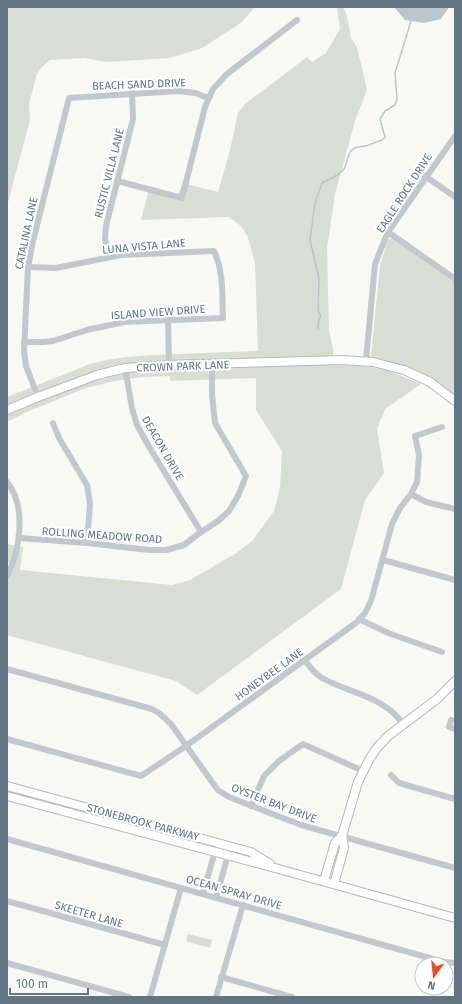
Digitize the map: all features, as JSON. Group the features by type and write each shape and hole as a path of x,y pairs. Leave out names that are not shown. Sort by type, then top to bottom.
{"street":[{"path":"117,181 182,198 208,98 216,85 223,77 297,20"},
{"name":"BEACH SAND DRIVE","path":"69,98 185,91 208,98"},
{"name":"RUSTIC VILLA LANE","path":"108,257 106,226 132,119 132,93"},
{"name":"CATALINA LANE","path":"38,397 26,366 24,356 28,266 69,98"},
{"name":"EAGLE ROCK DRIVE","path":"366,360 375,264 388,232 455,136"},
{"path":"426,176 455,197"},
{"path":"388,232 455,279"},
{"name":"LUNA VISTA LANE","path":"28,266 56,268 108,257 147,253 214,251 219,262 221,273 223,318"},
{"name":"ISLAND VIEW DRIVE","path":"24,342 48,342 112,324 137,321 223,318"},
{"path":"168,320 169,365"},
{"name":"CROWN PARK LANE","path":"7,410 97,375 125,368 169,365 342,360 366,360 394,367 430,382 455,401"},
{"name":"ROLLING MEADOW ROAD","path":"19,538 87,543 149,550 166,550 184,545 218,521 229,511 238,496 246,476 215,423 212,396 212,364"},
{"name":"DEACON DRIVE","path":"125,368 132,408 137,425 201,532"},
{"path":"53,423 59,438 87,485 90,504 87,543"},
{"name":"HONEYBEE LANE","path":"7,739 141,776 186,746 359,619 371,601 392,524 400,508 411,494 417,482 419,455 415,436 442,427"},
{"path":"7,482 14,494 20,522 19,538 12,566 7,576"},
{"path":"411,494 426,502 455,509"},
{"path":"383,560 455,580"},
{"path":"359,619 388,633 442,652"},
{"path":"304,660 321,677 375,701 391,710 403,724"},
{"name":"OYSTER BAY DRIVE","path":"7,669 152,709 159,713 171,724 218,790 229,797 301,825 455,868"},
{"path":"334,884 344,848 342,836 358,782 376,749 388,736 438,699 455,681"},
{"path":"451,720 449,727 455,729"},
{"path":"251,806 264,776 279,761 303,744 363,771"},
{"path":"391,775 399,783 455,799"},
{"name":"STONEBROOK PARKWAY","path":"7,786 251,852 275,868"},
{"name":"STONEBROOK PARKWAY","path":"7,796 215,851 455,918"},
{"path":"324,882 335,843 342,836"},
{"name":"OCEAN SPRAY DRIVE","path":"7,839 444,962 455,963"},
{"path":"203,894 215,851 224,844 228,855 216,898"},
{"path":"150,997 181,888"},
{"name":"SKEETER LANE","path":"7,901 165,945"},
{"path":"216,997 243,905"},
{"path":"7,963 129,997"},
{"path":"221,977 292,997"}],"shaded area":[{"path":"7,7 255,7 242,22 202,48 170,58 107,62 84,58 50,60 37,74 29,104 30,120 7,206"},
{"path":"337,7 343,7 347,16 351,38 357,47 367,90 355,121 335,194 327,248 329,330 333,349 333,365 358,365 387,370 421,384 385,409 377,429 384,473 365,500 341,589 197,695 176,681 7,635 7,580 15,566 7,562 7,544 23,547 20,570 172,585 190,580 238,552 253,540 274,511 280,488 282,451 256,410 256,378 170,381 170,376 142,377 115,381 86,388 27,412 7,422 7,397 90,364 107,360 155,355 258,351 255,262 247,235 241,226 229,217 141,220 150,186 177,194 183,183 218,192 230,150 238,113 245,104 307,57 312,62 326,53 340,29"},
{"path":"394,7 449,7 441,19 424,23 405,20"},
{"path":"392,238 455,283 455,394 416,370 371,356 380,266 388,240"},
{"path":"188,934 212,940 210,948 186,941"}],"waterway":[{"path":"318,329 319,319 321,316 318,311 319,278 310,240 315,203 322,183 340,174 344,169 352,150 356,147 367,146 382,140 385,137 380,119 385,111 395,105 397,99 395,73 411,21"}]}
